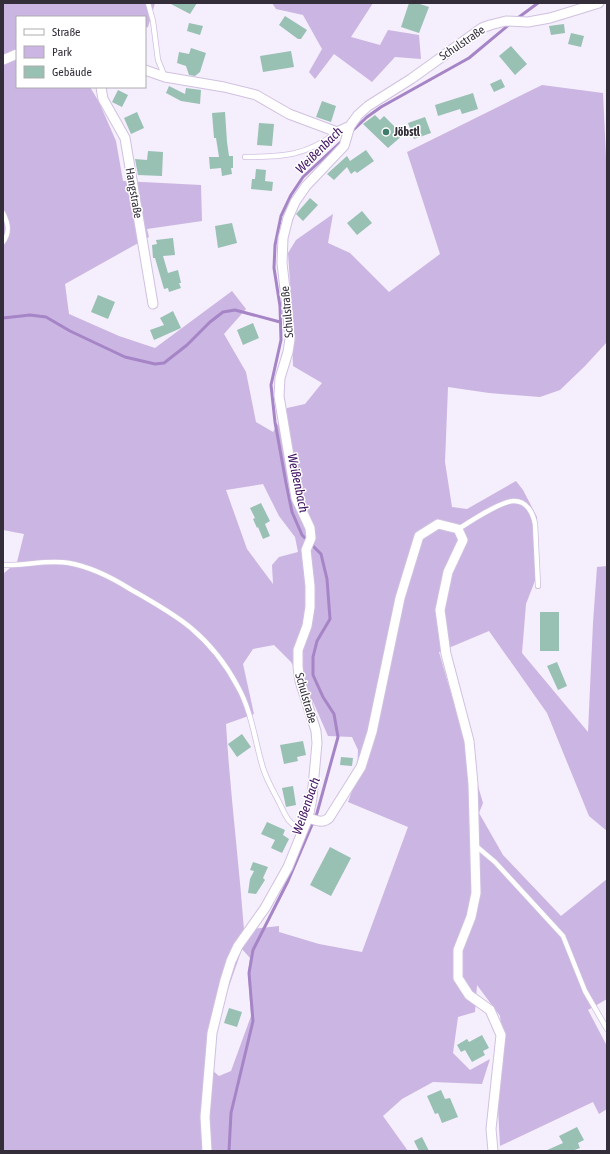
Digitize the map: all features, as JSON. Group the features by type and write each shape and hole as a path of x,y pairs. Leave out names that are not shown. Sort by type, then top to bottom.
{"street":[{"name":"Schulstraße","path":"207,1151 205,1117 212,1033 225,980 238,946 265,908 288,867 303,829 310,818 317,743 316,731 300,681 298,667 298,650 307,626 310,607 310,586 306,550 311,538 310,528 296,498 279,396 280,378 290,340 282,263 283,238 288,218 295,202 306,186 344,146 348,132 358,114 368,106 410,79 482,28 506,22 528,22 550,18 599,3"},
{"path":"3,60 16,54"},
{"path":"146,70 165,77 224,87 256,95 289,114 337,132 348,132"},
{"name":"Hangstraße","path":"101,88 103,99 125,138 153,304"},
{"path":"310,818 321,822 326,821 329,818 361,766 372,732 400,598 420,536 438,524 458,529 463,540 448,572 440,610 446,654 469,741 473,784 476,846 476,892 471,917 458,950 458,978 469,995 490,1010 501,1035 491,1128 493,1151"}],"lane":[{"path":"148,3 158,60 165,77"},
{"path":"245,157 277,157 296,154 309,150 326,141 337,132"},
{"path":"3,213 7,221 8,229 7,236 3,242"},
{"path":"458,529 500,505 514,501 524,504 530,509 535,524 538,586"},
{"path":"3,565 17,566 49,562 68,562 88,567 116,580 158,604 191,628 218,657 239,688 247,707 263,770 268,783 290,822 295,827 303,829"},
{"path":"476,846 495,862 563,936 585,991 607,1029"}],"green space":[{"path":"3,3 155,3 148,27 146,28 146,16 16,16 16,88 91,88 99,102 116,141 123,181 201,185 202,221 147,229 149,237 65,284 69,314 119,336 155,348 232,291 246,309 224,334 246,372 256,422 273,432 287,408 305,404 322,383 293,366 288,253 296,240 333,214 328,243 350,253 389,292 440,254 407,152 542,85 603,93 607,178 607,342 560,390 540,397 489,393 448,387 445,462 452,507 467,509 516,481 523,490 537,517 538,573 526,604 522,653 588,732 597,567 607,566 607,831 589,816 547,713 489,631 439,652 483,803 479,813 503,855 561,916 607,879 607,999 588,1010 607,1046 607,1109 599,1114 593,1102 500,1146 498,1108 504,1048 500,1016 477,985 475,1012 458,1017 453,1053 470,1070 490,1059 482,1084 433,1082 402,1099 383,1116 408,1151 3,1151 3,574 17,562 24,534 3,530","holes":["263,484 279,516 295,537 298,552 279,557 272,565 273,584 247,549 226,490","274,645 291,662 314,704 328,736 352,737 358,750 357,777 348,802 408,827 362,952 319,944 279,932 279,926 244,930 226,724 254,714 243,664 253,649","242,949 250,958 248,974 251,1016 231,1071 219,1076 212,1070 220,1012"]},
{"path":"272,3 373,3 351,37 380,45 388,30 419,35 421,59 395,57 372,82 334,54 315,79 309,72 322,49 303,15 276,9"}],"building":[{"path":"169,3 197,3 190,14"},
{"path":"409,3 417,3 429,7 419,33 401,27"},
{"path":"285,16 307,30 301,39 298,39 279,25"},
{"path":"189,23 203,26 200,35 187,31"},
{"path":"564,24 565,33 551,35 549,26"},
{"path":"571,33 584,36 581,47 568,44"},
{"path":"511,46 527,64 515,75 499,56"},
{"path":"191,48 206,53 200,72 195,76 189,75 186,66 177,63 179,52 189,54"},
{"path":"291,51 294,67 263,72 260,56"},
{"path":"501,79 505,87 494,92 490,84"},
{"path":"169,86 185,94 186,88 201,90 200,104 181,101 166,93"},
{"path":"118,90 128,95 122,107 112,102"},
{"path":"473,93 478,109 462,114 460,109 438,116 435,105"},
{"path":"322,101 336,106 331,122 316,117"},
{"path":"137,112 144,128 131,134 124,118"},
{"path":"225,112 229,156 233,156 233,168 231,168 232,174 222,176 221,168 210,169 209,157 219,157 216,138 214,138 212,113"},
{"name":"Jöbstl","path":"375,115 380,120 384,116 403,135 388,148 363,124"},
{"path":"425,117 431,133 414,139 408,123"},
{"path":"259,123 274,124 272,146 257,145"},
{"path":"366,150 374,161 357,173 355,171 351,174 347,167 334,180 327,174 347,156 350,161"},
{"path":"148,151 163,152 162,176 138,175 135,159 147,160"},
{"path":"256,169 266,170 265,181 273,182 272,191 251,189 252,179 255,179"},
{"path":"310,198 318,205 303,221 296,214"},
{"path":"362,211 372,223 357,235 347,223"},
{"path":"232,223 237,243 218,248 215,226"},
{"path":"173,238 175,255 163,256 168,273 178,270 181,288 169,292 168,288 164,289 155,258 153,258 152,245 157,244 156,240"},
{"path":"98,295 115,302 108,319 91,312"},
{"path":"173,311 181,328 154,340 150,330 164,325 160,318"},
{"path":"253,323 259,338 243,345 237,330"},
{"path":"261,503 270,521 265,524 270,536 263,539 253,519 255,518 250,508"},
{"path":"540,612 559,612 559,651 540,651"},
{"path":"557,662 567,686 558,690 547,666"},
{"path":"242,734 251,747 237,757 228,744"},
{"path":"303,741 306,755 297,757 298,761 284,764 280,745"},
{"path":"341,757 353,758 352,766 340,765"},
{"path":"293,786 296,805 286,807 282,788"},
{"path":"267,822 285,830 283,835 289,839 282,853 271,848 275,840 261,834"},
{"path":"330,847 351,858 331,896 310,885"},
{"path":"253,862 268,867 263,878 265,880 256,894 248,893 250,879 254,871 250,870"},
{"path":"229,1008 242,1012 237,1027 224,1023"},
{"path":"482,1035 489,1048 483,1051 485,1055 472,1062 465,1050 461,1052 457,1045 467,1039 469,1042"},
{"path":"441,1090 445,1099 450,1098 458,1117 442,1123 438,1113 435,1114 427,1096"},
{"path":"577,1127 584,1140 578,1143 580,1148 572,1151 545,1151 563,1143 559,1136"},
{"path":"422,1137 429,1151 419,1151 414,1141"}],"waterway":[{"name":"Weißenbach","path":"515,20 538,3"},
{"name":"Weißenbach","path":"351,132 367,117 381,107 469,58 511,23"},
{"name":"Weißenbach","path":"229,1151 231,1113 253,1021 249,973 253,950 288,881 317,813 338,737 334,714 323,697 313,675 313,657 317,641 330,619 327,579 321,554 302,535 292,512 275,422 271,385 281,340 280,306 274,268 275,245 281,216 291,195 303,177 344,139"},
{"path":"3,318 30,315 46,317 70,331 125,357 155,364 164,363 187,345 210,322 223,312 235,310 280,322"}],"place":[{"name":"Jöbstl","path":"386,132"}]}
